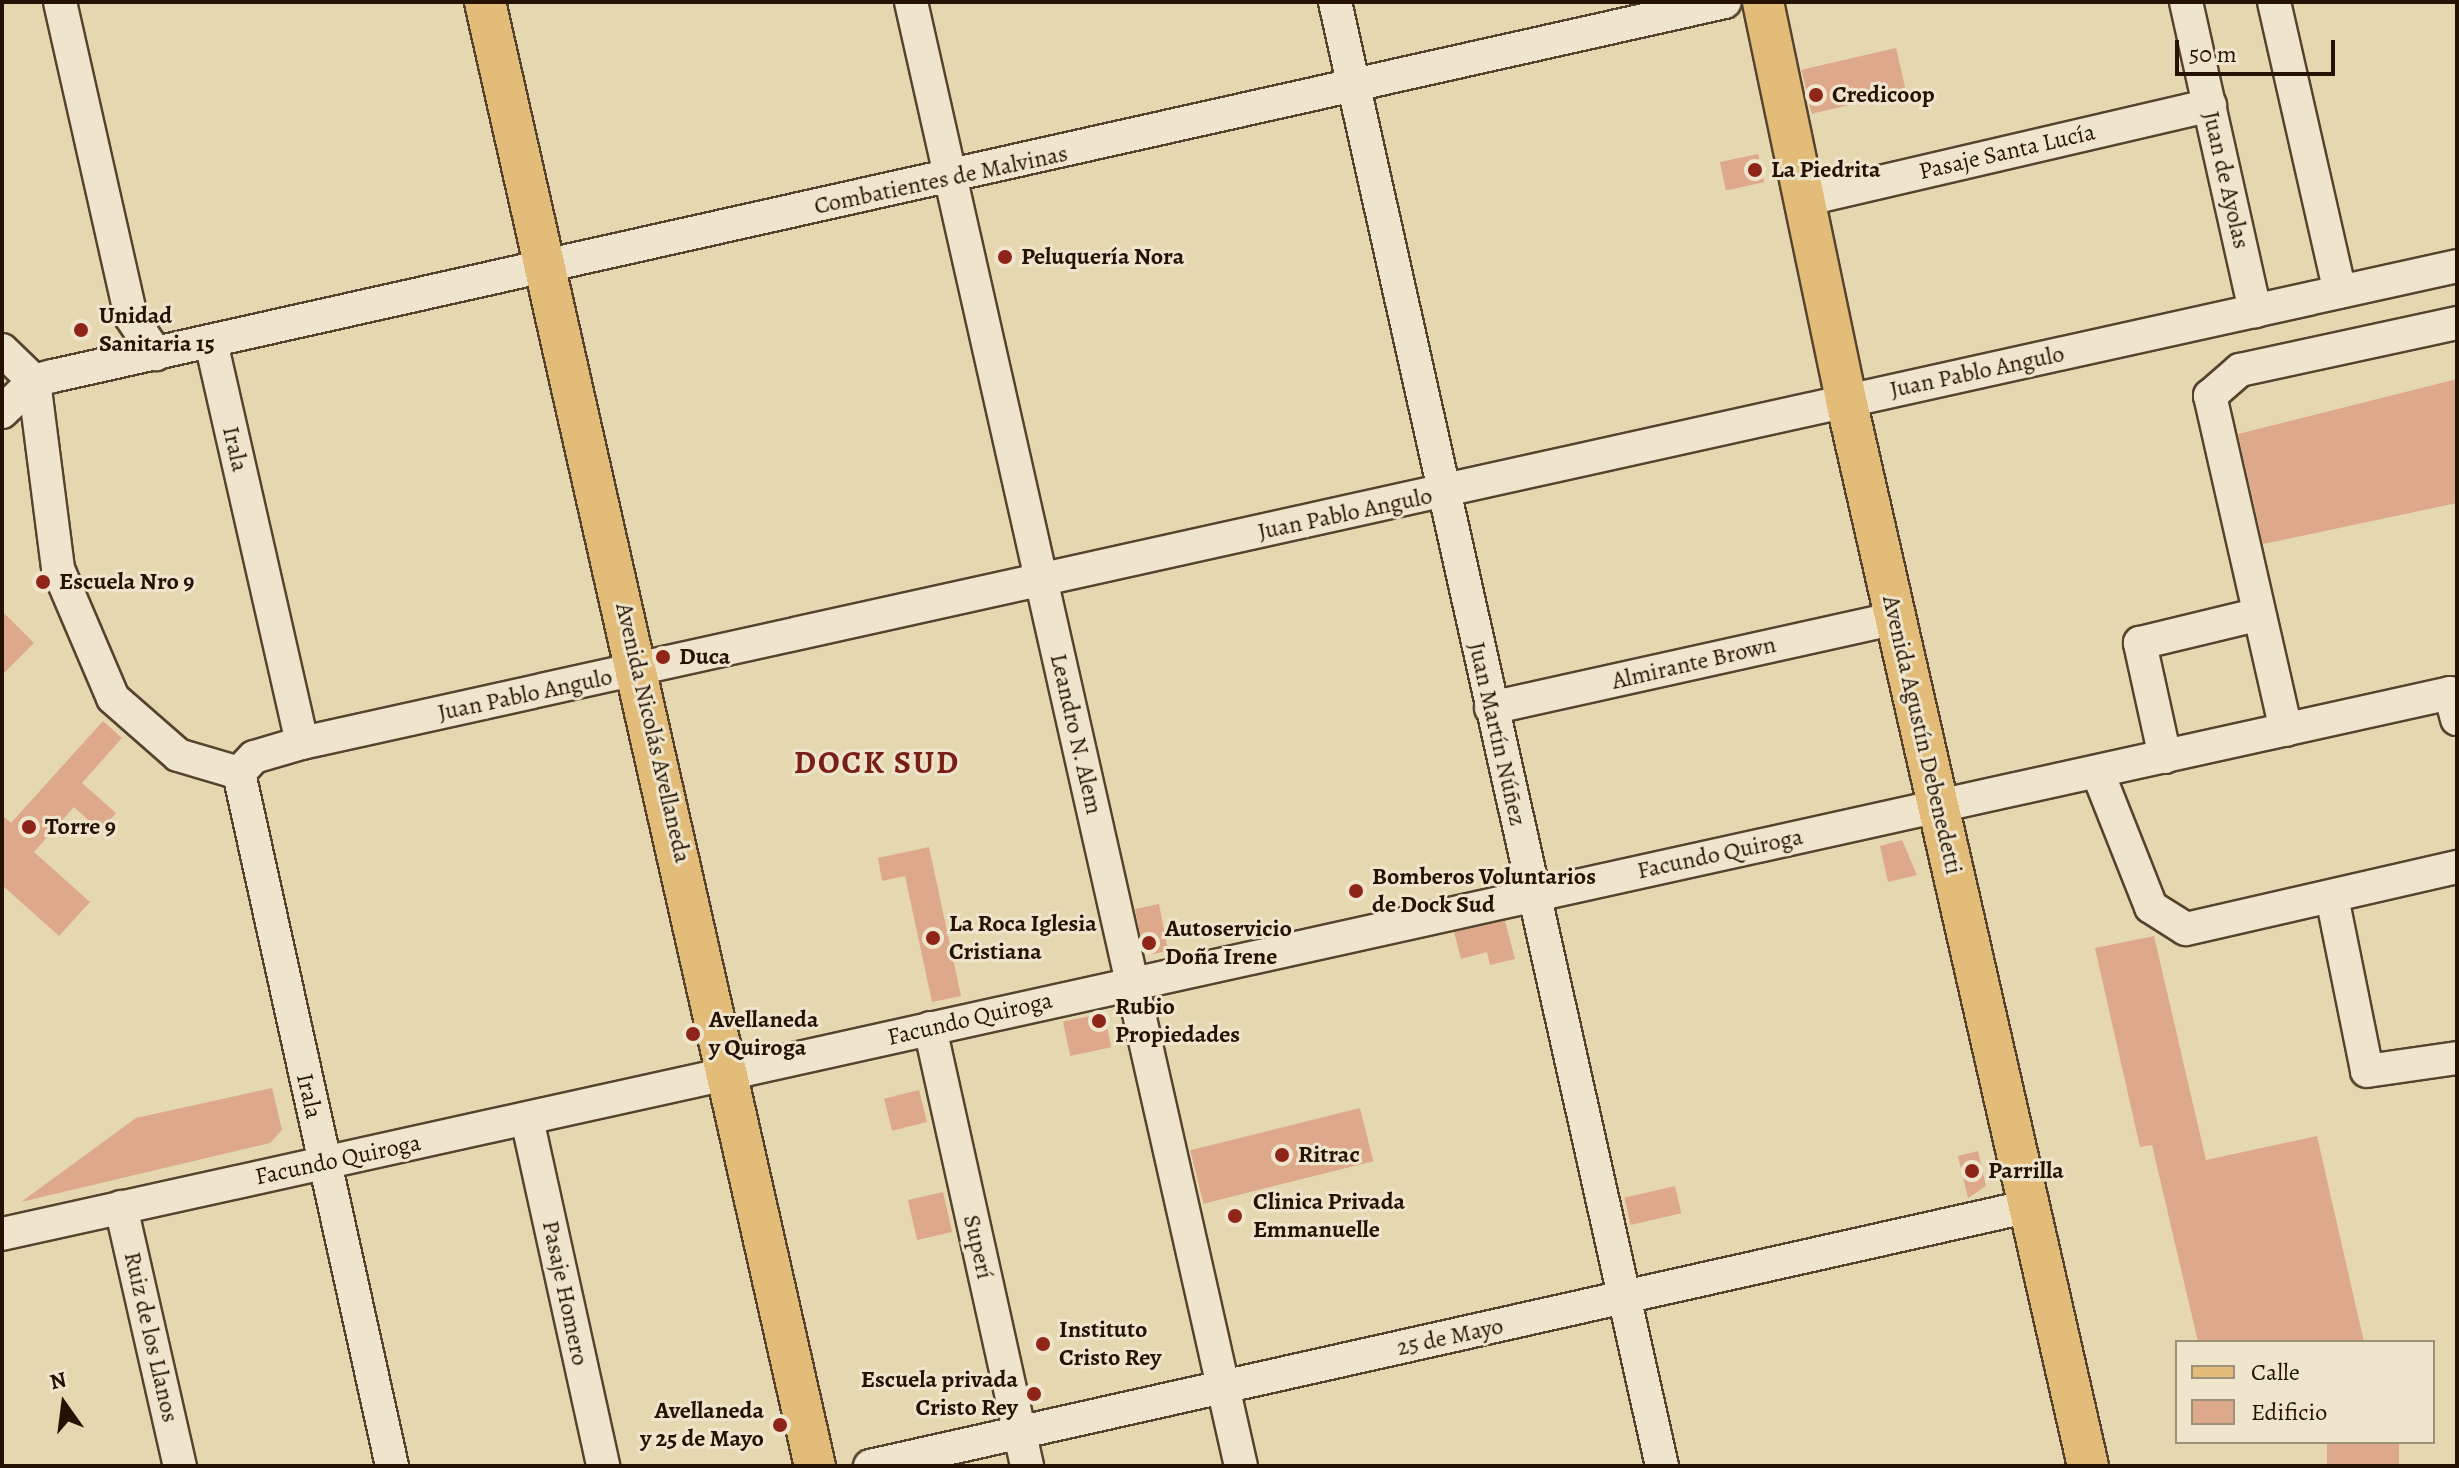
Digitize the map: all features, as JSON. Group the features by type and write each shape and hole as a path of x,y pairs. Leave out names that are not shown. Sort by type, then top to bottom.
{"main road":[{"name":"Avenida Nicolás Avellaneda","path":"485,2 639,671 815,1466"},
{"name":"Avenida Agustín Debenedetti","path":"1763,2 1846,400 2088,1466"}],"street":[{"path":"60,2 131,317 156,354"},
{"name":"Leandro N. Alem","path":"911,2 1241,1466"},
{"name":"Juan Martín Núñez","path":"1335,2 1662,1466"},
{"name":"Combatientes de Malvinas","path":"34,381 1354,89 1725,2"},
{"name":"Juan de Ayolas","path":"2186,2 2255,311"},
{"path":"2274,2 2340,292"},
{"name":"Pasaje Santa Lucía","path":"1803,200 2210,105"},
{"name":"Juan Pablo Angulo","path":"239,773 254,757 302,743 1444,493 1846,400 2457,266"},
{"path":"2286,730 2210,396 2240,370 2457,323"},
{"name":"Irala","path":"211,342 302,743"},
{"path":"2,350 34,381 58,569 113,698 178,755 239,773"},
{"path":"2,412 34,381"},
{"name":"Almirante Brown","path":"1491,708 1896,618"},
{"path":"2165,757 2140,643 2243,618"},
{"name":"Facundo Quiroga","path":"2,1234 2286,730 2455,700"},
{"name":"Irala","path":"239,773 392,1466"},
{"path":"2098,773 2151,907 2172,925 2186,929 2457,867"},
{"path":"2332,897 2367,1071 2457,1058"},
{"name":"Superí","path":"930,1028 1027,1466"},
{"name":"Pasaje Homero","path":"527,1119 603,1466"},
{"name":"25 de Mayo","path":"870,1466 2030,1206"},
{"name":"Ruiz de los Llanos","path":"121,1207 180,1466"}],"building":[{"path":"1896,48 1906,92 1812,114 1801,70"},
{"path":"1758,154 1764,182 1726,190 1720,162"},
{"path":"2457,379 2457,503 2263,544 2238,434"},
{"path":"2,611 34,643 2,675"},
{"name":"Torre 9","path":"103,721 122,738 82,783 116,813 100,831 74,807 34,852 90,902 59,936 2,885 2,815 11,823"},
{"path":"1902,840 1917,875 1888,882 1880,846"},
{"name":"La Roca Iglesia Cristiana","path":"929,847 961,996 932,1002 905,876 882,881 878,858"},
{"path":"1159,904 1168,951 1153,954 1143,946 1135,909"},
{"path":"1505,921 1515,959 1490,965 1487,952 1461,959 1454,932"},
{"path":"2154,936 2206,1160 2317,1136 2364,1340 2198,1340 2152,1145 2140,1147 2095,948"},
{"path":"1104,1013 1111,1047 1070,1056 1063,1022"},
{"path":"272,1088 282,1130 270,1143 21,1202 136,1118"},
{"path":"919,1090 927,1122 892,1131 884,1099"},
{"name":"Ritrac","path":"1360,1108 1373,1161 1204,1204 1190,1150"},
{"name":"Parrilla","path":"1978,1151 1986,1186 1968,1198 1958,1156"},
{"path":"1675,1186 1681,1213 1631,1225 1624,1198"},
{"path":"943,1192 952,1232 917,1240 908,1200"},
{"path":"2327,1444 2399,1444 2399,1466 2327,1466"}],"place":[{"name":"Credicoop","path":"1816,95"},
{"name":"La Piedrita","path":"1755,170"},
{"name":"Peluquería Nora","path":"1005,257"},
{"name":"Unidad Sanitaria 15","path":"81,330"},
{"name":"Escuela Nro 9","path":"43,582"},
{"name":"Duca","path":"663,657"},
{"name":"Torre 9","path":"29,827"},
{"name":"Bomberos Voluntarios de Dock Sud","path":"1356,891"},
{"name":"La Roca Iglesia Cristiana","path":"933,938"},
{"name":"Autoservicio Doña Irene","path":"1149,943"},
{"name":"Rubio Propiedades","path":"1099,1021"},
{"name":"Avellaneda y Quiroga","path":"693,1034"},
{"name":"Ritrac","path":"1282,1155"},
{"name":"Parrilla","path":"1972,1171"},
{"name":"Clinica Privada Emmanuelle","path":"1235,1216"},
{"name":"Instituto Cristo Rey","path":"1043,1344"},
{"name":"Escuela privada Cristo Rey","path":"1034,1394"},
{"name":"Avellaneda y 25 de Mayo","path":"780,1425"}],"district":[{"name":"DOCK SUD","path":"877,762"}]}
